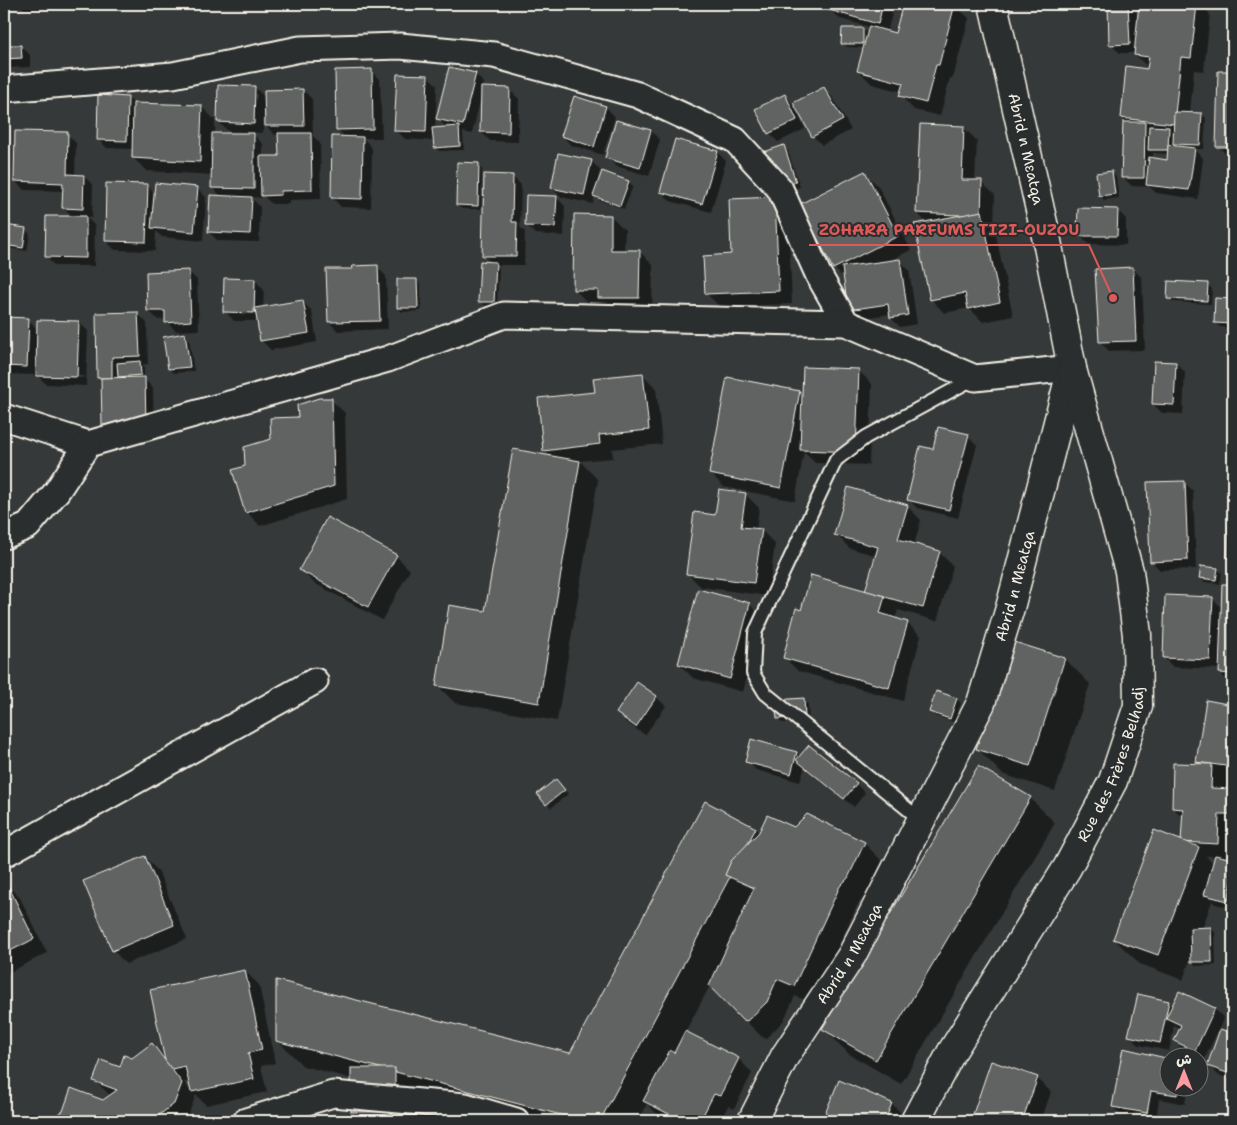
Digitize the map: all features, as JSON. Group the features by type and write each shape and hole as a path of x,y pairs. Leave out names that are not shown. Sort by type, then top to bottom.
{"main road":[{"name":"Abrid n Mɛatqa","path":"752,1121 785,1056 852,955 981,703 1010,608 1072,368 1046,236 993,4"},
{"name":"Rue des Frères Belhadj","path":"914,1121 950,1053 1067,868 1113,781 1138,706 1137,635 1129,571 1072,368"}],"street":[{"path":"4,89 173,76 300,49 400,46 494,55 628,92 735,140 780,189 818,274 846,323"},
{"path":"4,417 88,444 388,359 504,315 846,323 975,378 1072,368"},
{"path":"4,536 28,526 57,492 88,444"},
{"path":"4,854 315,681"},
{"path":"246,1121 333,1094 465,1106 516,1121"}],"lane":[{"path":"921,820 765,693 753,673 755,633 836,460 866,437 975,378"}],"building":[{"path":"831,4 883,4 878,24 829,10"},
{"path":"903,4 955,4 939,65 936,65 926,103 899,96 903,83 857,71 869,26 895,33"},
{"path":"1108,4 1128,4 1130,44 1109,45"},
{"path":"1139,4 1197,4 1191,58 1181,57 1174,124 1121,118 1126,66 1147,69 1149,57 1134,55"},
{"path":"842,28 863,28 863,44 841,44"},
{"path":"4,45 21,45 22,58 4,59"},
{"path":"449,67 476,73 463,125 436,119"},
{"path":"372,69 373,129 336,130 335,70"},
{"path":"1218,71 1233,71 1233,147 1216,147"},
{"path":"397,74 428,75 426,132 394,131"},
{"path":"218,85 255,86 254,124 217,122"},
{"path":"481,87 510,88 509,133 480,132"},
{"path":"824,87 843,120 812,137 793,103"},
{"path":"303,89 304,126 265,126 264,90"},
{"path":"785,94 797,120 768,134 755,109"},
{"path":"98,95 128,97 127,141 97,140"},
{"path":"574,96 606,106 594,147 561,136"},
{"path":"133,103 202,105 200,162 132,158"},
{"path":"1174,112 1202,113 1200,145 1173,144"},
{"path":"616,120 651,130 640,168 605,158"},
{"path":"1123,122 1145,122 1144,178 1121,178"},
{"path":"920,124 964,126 962,180 982,180 981,216 916,213"},
{"path":"459,126 460,146 434,148 432,128"},
{"path":"1149,126 1169,127 1168,150 1148,150"},
{"path":"15,131 68,132 67,174 84,175 83,209 62,208 63,183 14,181"},
{"path":"212,133 254,133 254,189 211,188"},
{"path":"278,133 311,133 312,190 281,191 281,195 261,196 260,156 279,156"},
{"path":"332,136 363,137 362,199 331,198"},
{"path":"675,139 718,151 702,204 660,192"},
{"path":"784,145 796,182 777,188 764,152"},
{"path":"1168,145 1195,148 1189,190 1146,185 1149,157 1167,160"},
{"path":"558,153 592,160 584,195 551,188"},
{"path":"457,162 479,163 478,206 456,205"},
{"path":"602,171 629,181 620,206 593,196"},
{"path":"865,171 898,236 833,269 800,204"},
{"path":"1112,171 1115,194 1099,196 1096,173"},
{"path":"484,174 513,175 512,222 517,222 516,256 482,256"},
{"path":"106,183 148,184 146,242 105,241"},
{"path":"155,183 198,187 194,232 151,228"},
{"path":"210,195 252,197 250,234 208,232"},
{"path":"526,195 557,196 555,227 525,226"},
{"path":"775,197 779,291 705,294 703,256 731,254 729,199"},
{"path":"1078,208 1118,209 1117,236 1077,236"},
{"path":"982,211 1000,302 968,309 965,293 930,300 914,224"},
{"path":"574,214 611,215 611,250 640,250 639,298 598,298 598,290 573,290"},
{"path":"46,216 86,216 86,258 45,257"},
{"path":"4,225 26,228 23,248 4,245"},
{"path":"900,259 908,315 890,318 888,304 848,310 842,267"},
{"path":"480,261 496,262 494,302 478,302"},
{"path":"378,265 380,321 328,322 326,269 353,269 352,266"},
{"path":"1133,267 1136,341 1099,342 1095,269"},
{"path":"189,270 191,321 165,323 165,311 147,311 146,272"},
{"path":"224,278 255,279 254,313 223,312"},
{"path":"397,279 417,279 418,308 397,308"},
{"path":"1168,281 1208,283 1207,301 1167,299"},
{"path":"1215,298 1233,299 1233,324 1214,323"},
{"path":"303,300 309,333 260,341 255,308"},
{"path":"138,312 140,356 112,357 112,378 97,378 96,313"},
{"path":"4,317 29,318 27,367 4,366"},
{"path":"37,320 79,321 77,377 36,376"},
{"path":"185,333 190,367 168,369 163,337"},
{"path":"140,361 141,375 118,377 117,363"},
{"path":"1154,361 1176,362 1174,405 1152,404"},
{"path":"803,367 859,369 856,452 800,450"},
{"path":"643,373 649,430 599,435 600,444 543,451 538,398 595,392 593,378"},
{"path":"145,377 146,424 102,425 101,378"},
{"path":"727,377 800,391 781,488 709,474"},
{"path":"319,398 332,398 334,486 245,513 232,470 245,466 244,447 271,439 270,418 298,417 297,405"},
{"path":"938,427 969,434 949,510 907,500 920,446 933,449"},
{"path":"1232,430 1233,480 1231,480"},
{"path":"513,449 580,461 539,703 436,686 449,605 485,611"},
{"path":"1185,481 1188,560 1150,562 1147,482"},
{"path":"848,487 908,505 898,539 940,551 923,608 865,591 878,547 834,535"},
{"path":"719,489 746,493 741,527 762,529 754,583 686,574 694,512 715,515"},
{"path":"1229,515 1233,515 1233,559 1227,558"},
{"path":"327,517 397,555 368,607 299,570"},
{"path":"1201,566 1218,568 1216,580 1199,578"},
{"path":"811,575 885,596 880,613 908,622 889,688 783,658 796,608 801,610"},
{"path":"1222,584 1233,584 1233,674 1219,673"},
{"path":"698,589 750,603 730,679 678,664"},
{"path":"1165,595 1213,597 1210,660 1163,658"},
{"path":"1011,641 1065,658 1030,766 976,749"},
{"path":"637,682 657,696 636,727 616,713"},
{"path":"936,691 957,698 950,719 929,712"},
{"path":"804,698 805,717 777,719 775,700"},
{"path":"1206,700 1233,705 1233,767 1196,762"},
{"path":"751,739 797,752 791,774 745,762"},
{"path":"809,745 857,783 844,799 796,760"},
{"path":"1173,763 1212,764 1211,788 1233,789 1233,814 1219,814 1218,844 1181,842 1183,809 1172,808"},
{"path":"978,766 1031,797 876,1060 822,1029"},
{"path":"556,779 565,790 546,805 537,794"},
{"path":"705,801 756,828 600,1121 584,1121 276,1041 276,980 570,1053"},
{"path":"807,814 865,842 848,878 840,886 794,986 777,979 767,1002 747,1021 741,1019 709,986 754,888 725,875 731,861 759,832 767,815 794,827"},
{"path":"1154,830 1199,847 1158,955 1113,939"},
{"path":"1215,855 1233,859 1233,878 1228,901 1204,895"},
{"path":"145,856 174,925 112,951 83,881"},
{"path":"7,883 34,939 4,954 4,884"},
{"path":"1211,927 1212,962 1191,962 1190,928"},
{"path":"245,970 262,1050 248,1053 254,1079 191,1092 185,1066 167,1070 150,990"},
{"path":"1179,991 1215,1008 1196,1048 1189,1048 1174,1041 1181,1025 1166,1018"},
{"path":"1138,994 1169,1001 1160,1043 1128,1036"},
{"path":"1220,1029 1233,1033 1233,1075 1210,1067 1210,1057"},
{"path":"685,1031 739,1058 720,1096 714,1094 700,1121 683,1121 643,1101 670,1050 674,1053"},
{"path":"152,1043 182,1083 174,1104 151,1121 48,1121 63,1111 71,1088 103,1100 117,1090 93,1081 101,1060 120,1067 124,1055 132,1058"},
{"path":"1123,1048 1160,1057 1160,1092 1151,1091 1147,1113 1112,1107"},
{"path":"991,1061 1038,1077 1022,1121 977,1121 978,1119 972,1117"},
{"path":"351,1068 395,1068 395,1112 351,1112"},
{"path":"839,1080 892,1103 885,1121 822,1121"},
{"path":"400,1094 438,1094 437,1121 400,1121"},
{"path":"1103,1116 1122,1121 1102,1121"}],"place":[{"name":"ZOHARA PARFUMS TIZI-OUZOU","path":"1113,298"}]}
